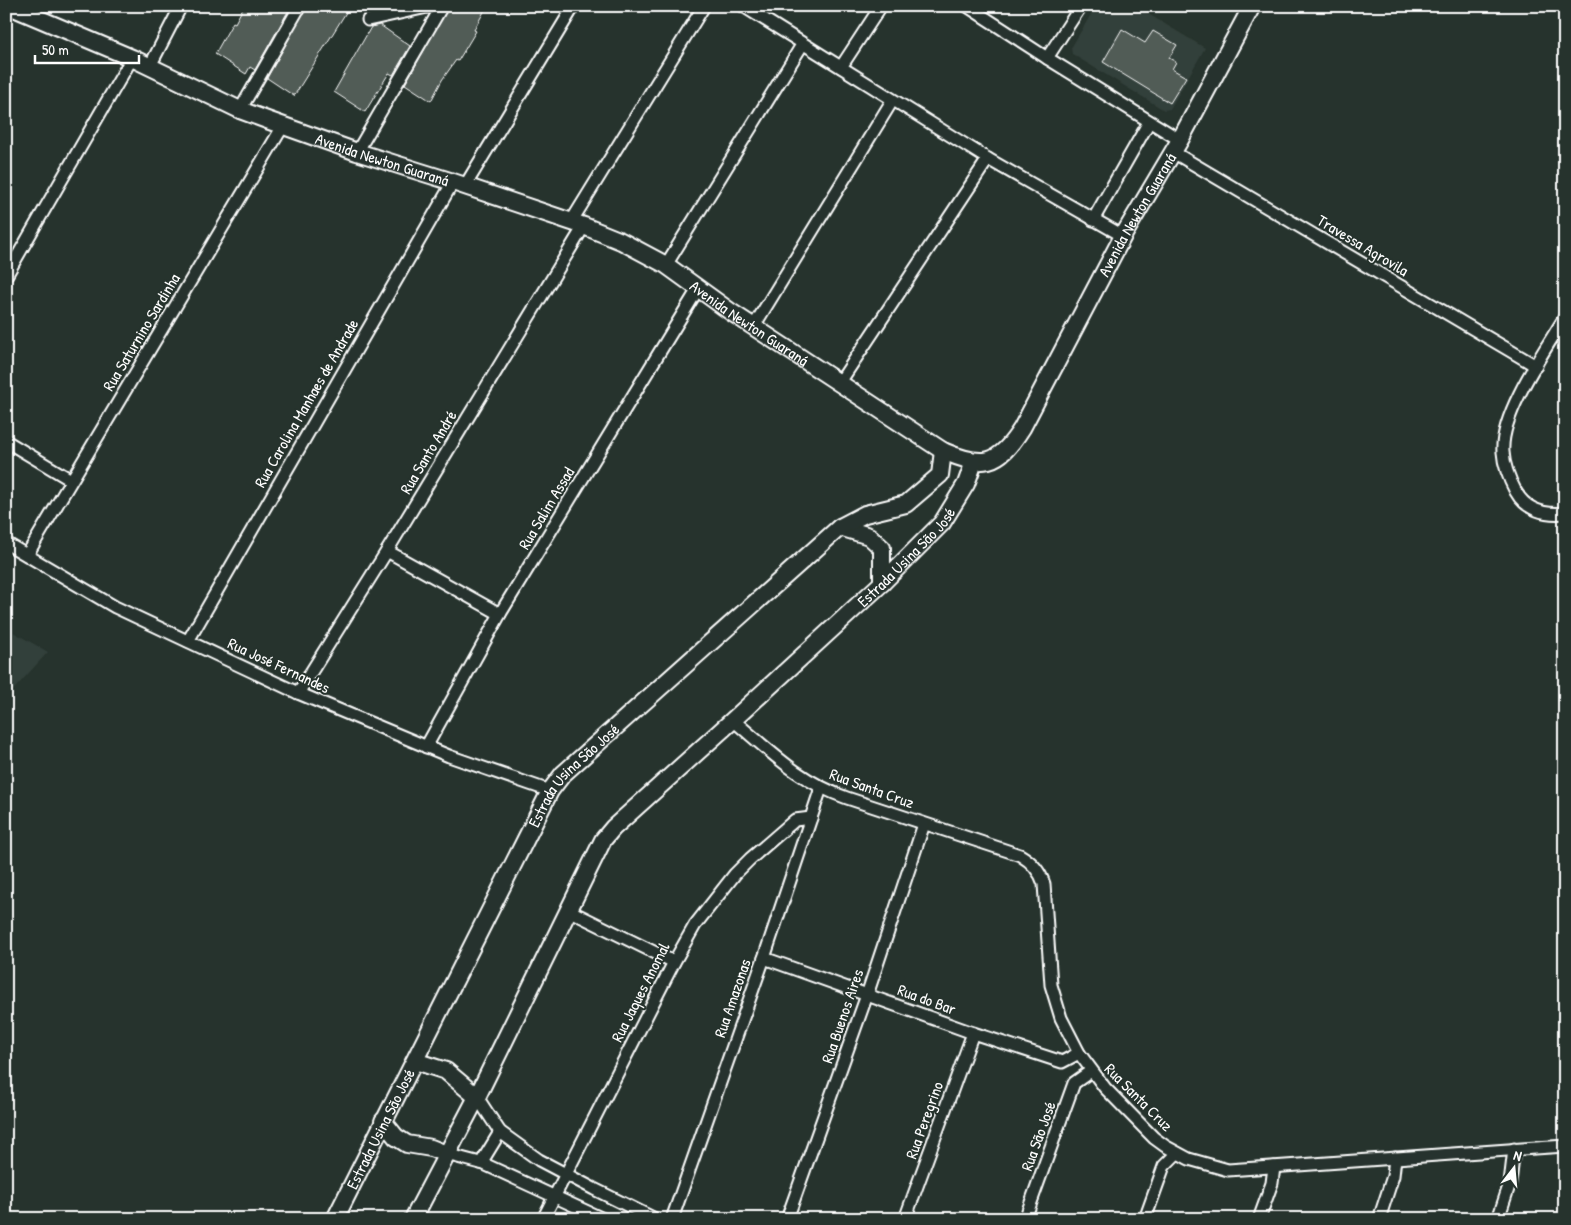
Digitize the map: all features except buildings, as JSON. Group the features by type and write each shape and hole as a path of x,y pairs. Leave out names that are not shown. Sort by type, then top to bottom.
{"main road":[{"name":"Avenida Newton Guaraná","path":"9,6 150,66 240,110 357,152 578,224 621,241 666,266 943,450 974,462 989,460 1001,455 1017,436 1123,236 1176,146 1252,6"},
{"name":"Estrada Usina São José","path":"334,1219 550,791 563,774 840,527 865,514 906,504 940,475 943,450"},
{"name":"Estrada Usina São José","path":"413,1219 477,1097 603,840 613,828 734,720 882,583 942,523 966,484 974,462"},
{"path":"840,527 869,536 882,548 882,583"},
{"path":"415,1061 446,1071 477,1097"},
{"path":"383,1121 396,1137 407,1144 431,1148 446,1154"}],"street":[{"path":"150,66 181,6"},
{"path":"240,110 300,6"},
{"path":"368,20 432,6"},
{"path":"357,152 442,6"},
{"name":"Rua Carolina Manhaes de Andrade","path":"188,641 459,184 574,6"},
{"name":"Rua Santo André","path":"298,693 388,551 704,6"},
{"path":"743,6 802,45 841,66 988,160 1123,236"},
{"path":"841,66 881,6"},
{"name":"Travessa Agrovila","path":"967,6 1149,122 1176,146 1536,366"},
{"path":"1047,58 1080,6"},
{"path":"666,266 802,45"},
{"path":"8,271 132,58"},
{"path":"754,326 892,100"},
{"path":"1093,220 1149,122"},
{"name":"Rua Saturnino Sardinha","path":"27,555 283,126"},
{"path":"840,382 988,160"},
{"name":"Rua Salim Assad","path":"426,747 500,614 698,289"},
{"path":"1565,317 1515,405 1504,439 1503,452 1507,475 1518,496 1532,509 1552,515 1565,513"},
{"path":"6,441 71,480"},
{"name":"Rua José Fernandes","path":"6,543 115,607 298,693 426,747 550,791"},
{"path":"388,551 500,614"},
{"name":"Rua Santa Cruz","path":"734,720 793,771 821,788 1020,855 1032,863 1042,876 1045,893 1051,985 1061,1018 1079,1053 1105,1088 1154,1138 1177,1153 1201,1163 1228,1170 1565,1146"},
{"name":"Rua Amazonas","path":"672,1219 764,958 821,788"},
{"name":"Rua Jaques Anomal","path":"544,1219 674,962 695,925 735,874 750,859 795,820 811,818"},
{"name":"Rua Buenos Aires","path":"787,1219 867,995 924,824"},
{"path":"568,910 674,962"},
{"name":"Rua do Bar","path":"764,958 973,1033 1062,1062 1079,1053"},
{"name":"Rua Peregrino","path":"905,1219 973,1033"},
{"name":"Rua São José","path":"1025,1219 1074,1082 1091,1071"},
{"path":"477,1097 500,1132 539,1160 655,1219"},
{"path":"481,1163 500,1132"},
{"path":"1498,1219 1510,1183 1514,1150"},
{"path":"1145,1219 1164,1166 1177,1153"},
{"path":"446,1154 481,1163 603,1219"},
{"path":"1379,1219 1393,1176 1394,1158"},
{"path":"1259,1219 1272,1183 1274,1166"}],"shaded area":[{"path":"1096,6 1135,6 1205,48 1170,109 1164,110 1072,54 1071,48"},
{"path":"6,628 48,652 6,698"}]}
